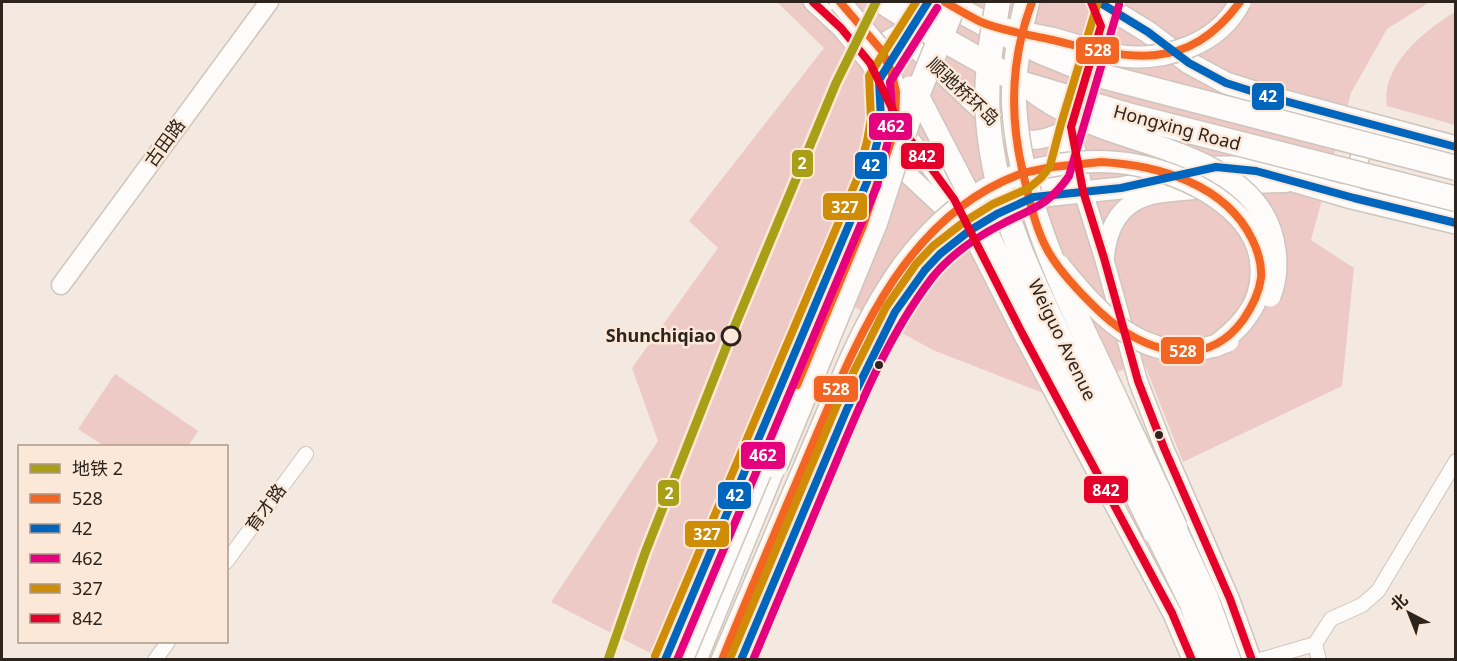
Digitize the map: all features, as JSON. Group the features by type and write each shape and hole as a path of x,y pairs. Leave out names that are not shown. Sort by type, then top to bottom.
{"highway":[{"name":"Hongxing Road","path":"883,2 930,32 1023,84 1131,116 1455,200"},
{"name":"Hongxing Road","path":"945,2 1044,53 1098,75 1455,168"},
{"path":"774,466 875,223 912,108 955,2"},
{"name":"Weiguo Avenue","path":"998,2 986,81 987,110 992,153 1007,216 1022,256 1056,330 1165,529"},
{"name":"Weiguo Avenue","path":"1027,8 1014,87 1017,138 1029,196 1060,284 1165,529"}],"main road":[{"path":"840,2 921,101 1046,354 1098,445 1165,529"},
{"path":"983,23 1120,56 1147,57 1170,53 1196,44 1226,21 1240,2"},
{"path":"1105,7 1128,11 1148,32 1189,63 1226,83 1455,147"},
{"path":"682,660 863,226 892,142 897,113 896,92 882,51"},
{"path":"1023,84 1043,100 1086,122 1177,153 1216,170 1241,188 1264,216 1274,239 1276,266 1273,289 1263,311 1254,322 1238,336 1216,346 1183,351 1160,349 1136,340 1117,327 1098,310 1047,251"},
{"path":"870,360 895,312 918,279 940,254 969,231 997,214 1034,197 1049,186 1060,171 1071,127"},
{"path":"722,660 853,351 878,303 915,249 957,209 984,191 1029,171 1105,162 1150,169 1188,182 1214,196 1238,217 1255,240 1261,260 1262,276 1258,294 1249,314 1216,346"},
{"path":"1034,197 1083,191 1140,190 1202,170 1228,166 1249,168 1348,197 1455,223"},
{"path":"696,660 774,466"},
{"name":"Weiguo Avenue","path":"1165,529 1210,660"},
{"name":"Weiguo Avenue","path":"1165,529 1207,596 1230,660"}],"street":[{"name":"古田路","path":"61,285 269,2"},
{"path":"813,2 842,28 870,63 902,127 948,188 963,214 969,231 1172,613 1192,660"},
{"path":"665,660 867,182 882,124 883,102 879,80 928,2"},
{"path":"1105,7 1071,127 1083,191 1138,381 1164,448 1230,599 1252,660"},
{"path":"842,28 873,44 880,44 896,35 904,38"},
{"name":"顺驰桥环岛","path":"904,38 995,124 1011,135 1036,141 1071,127"},
{"path":"1348,197 1370,123"},
{"path":"1071,127 1202,170"},
{"path":"877,147 969,231"},
{"path":"1104,258 1106,243 1116,219 1125,203 1140,190 1253,183 1297,183"},
{"path":"741,660 870,360"},
{"path":"1066,414 1138,381"},
{"name":"育才路","path":"228,559 306,454"},
{"path":"1319,660 1316,644 1331,619 1362,605 1378,591 1455,461"},
{"path":"155,660 167,643"},
{"path":"1260,660 1316,644"}],"shaded area":[{"path":"777,2 1430,2 1387,29 1351,93 1311,240 1354,268 1342,386 1183,462 1144,363 1048,395 933,350 816,286 724,483 654,655 551,602 658,441 632,368 718,248 689,221 824,48"},
{"path":"1455,12 1455,125 1387,106 1390,77 1398,63 1418,39"},
{"path":"115,374 198,431 189,445 102,445 78,429"}],"metro line":[{"name":"2","path":"608,660 645,553 731,335 836,83 876,2"}],"transit line":[{"name":"842","path":"813,2 841,28 870,63 901,127 954,199 1022,333 1172,613 1192,660"},
{"name":"528","path":"797,385 863,226 895,129 896,92 891,71 882,51 840,2"},
{"name":"327","path":"655,656 857,179 871,119 869,76 916,2"},
{"name":"42","path":"665,660 867,182 881,120 879,80 928,2"},
{"name":"528","path":"945,2 981,22 998,28 1107,52 1132,55 1155,55 1178,51 1199,41 1220,25 1240,2"},
{"name":"528","path":"1023,173 1016,130 1014,87 1020,44 1032,2"},
{"name":"842","path":"1091,2 1101,26 1071,127 1083,191 1138,381 1164,448 1230,599 1252,660"},
{"name":"327","path":"731,656 837,405 886,307 916,264 933,246 964,222 993,204 1029,188 1050,166 1098,2"},
{"name":"42","path":"1099,2 1148,32 1189,63 1226,83 1456,147"},
{"name":"462","path":"753,660 866,393 902,322 932,278 956,254 984,234 1047,200 1069,176 1119,5"},
{"name":"462","path":"677,660 877,186 890,133 892,108 890,82 937,8"},
{"name":"528","path":"1101,162 1145,168 1188,181 1225,204 1240,220 1256,248 1261,278 1257,295 1249,310 1243,320 1227,336 1210,347 1192,351 1173,351 1154,346 1135,338 1101,313 1059,268 1039,233 1023,173 1052,167 1101,162"},
{"name":"42","path":"741,660 847,409 895,312 925,270 940,254 969,231 997,214 1034,197 1121,188 1216,167 1256,171 1456,223"},
{"name":"528","path":"722,660 841,377 885,293 912,255 943,221 980,194 1023,173"}],"place":[{"name":"Shunchiqiao","path":"731,336"}]}
